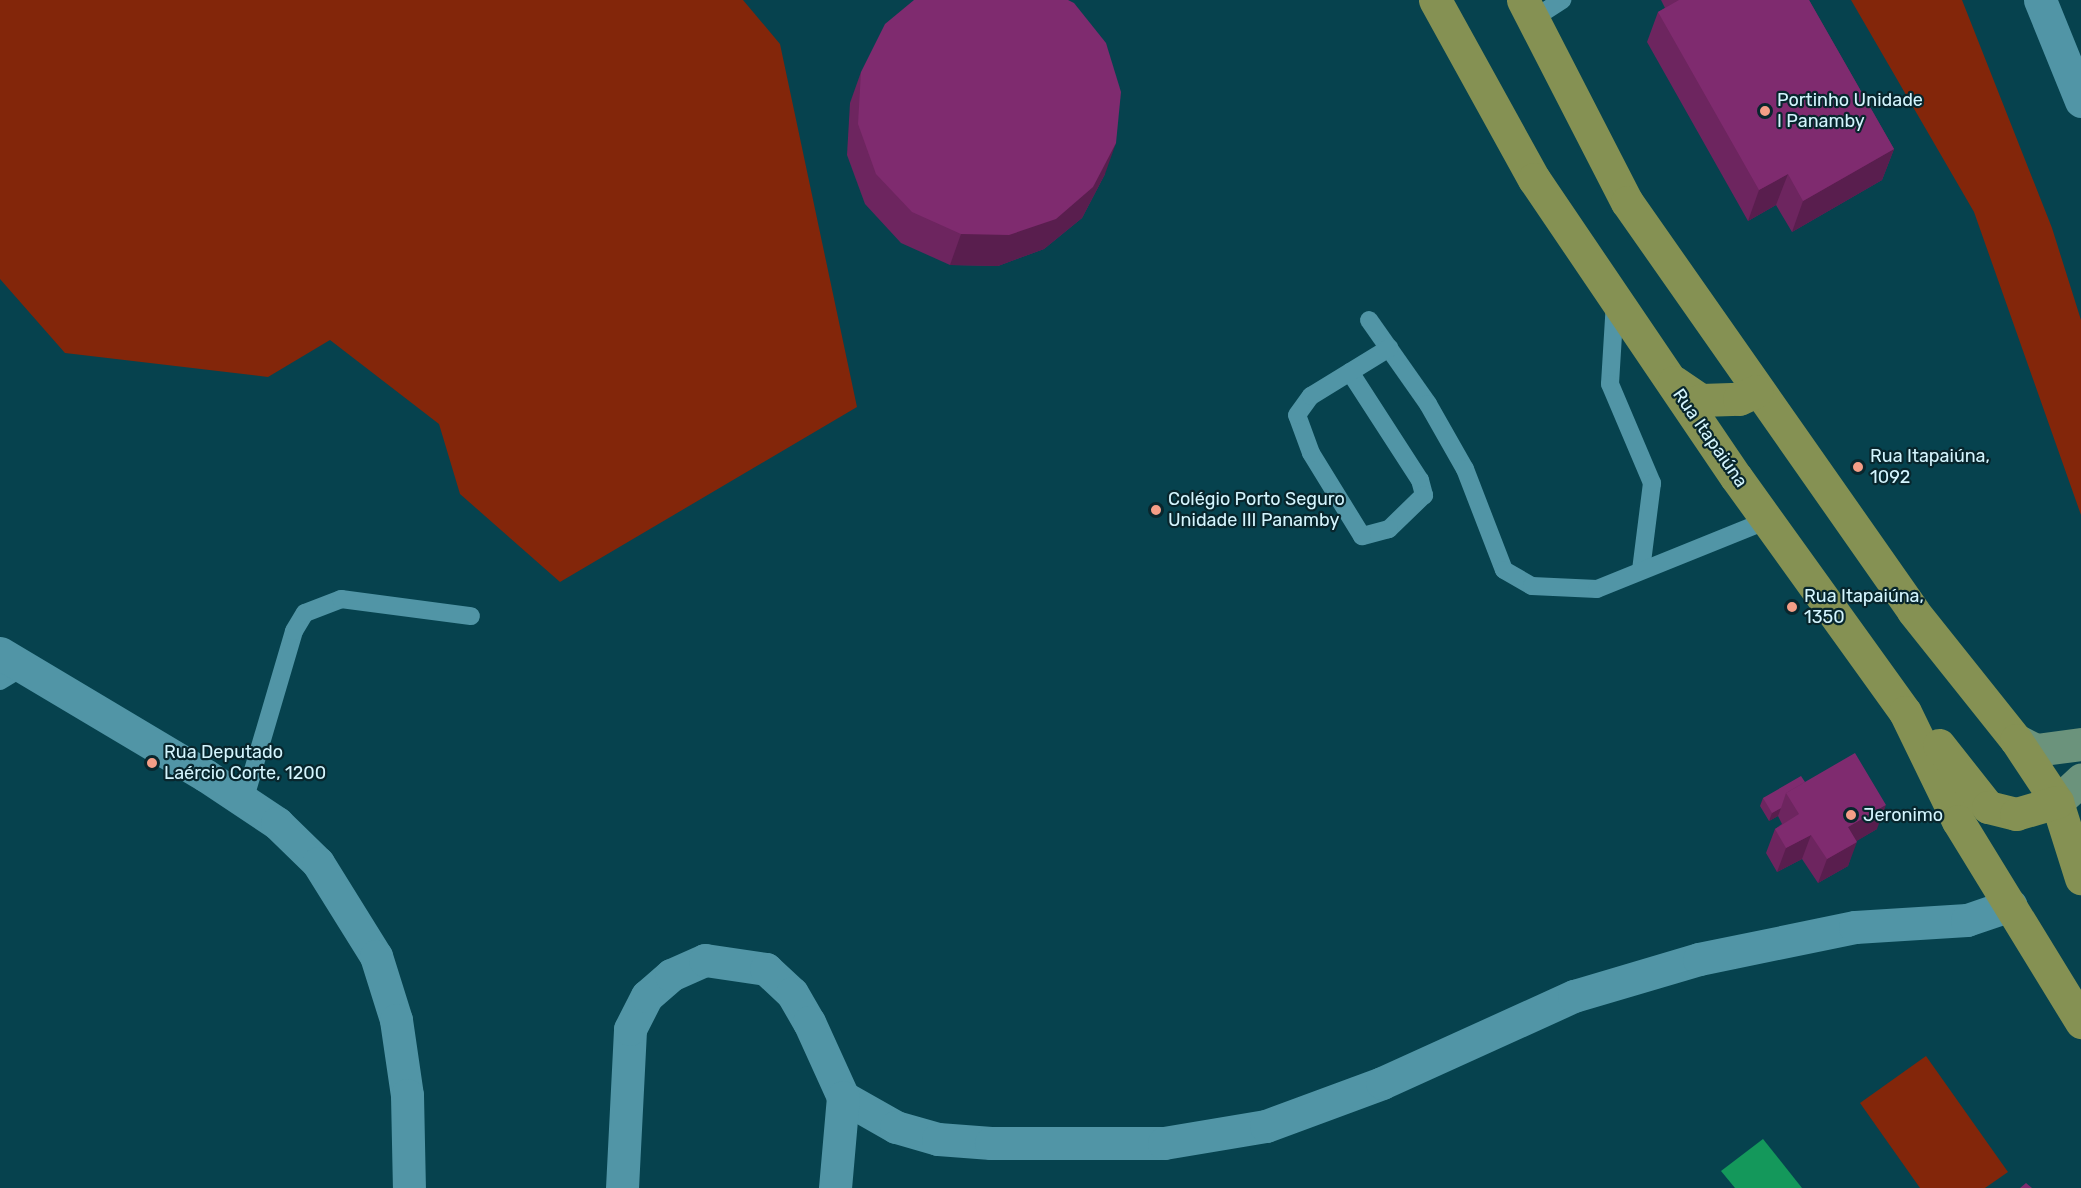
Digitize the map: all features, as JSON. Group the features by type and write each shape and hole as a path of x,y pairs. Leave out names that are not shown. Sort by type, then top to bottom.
{"main road":[{"name":"Rua Itapaiúna","path":"1436,0 1534,179 1768,520 1905,712 1958,821 1991,870 2081,1022"},
{"path":"1528,10 1627,202 1756,391 1913,611 2016,740 2057,802 2081,878"},
{"path":"1670,379 1701,400 1739,399 1756,391"},
{"path":"1905,712 1988,807 2016,814 2057,802 2081,780"},
{"path":"2016,740 2036,750 2081,744"}],"street":[{"path":"2040,0 2081,101"},
{"path":"7,668 244,801 277,823 318,863 376,956 396,1020 407,1095 409,1188"},
{"path":"843,1097 896,1127 938,1139 1175,1141 1266,1126 1382,1083 1574,996 1699,959 1855,927 1967,920 2011,905"},
{"path":"622,1188 630,1029 647,996 671,975 705,960 766,969 792,993 843,1097 835,1188"}],"lane":[{"path":"1528,10 1562,0"},
{"path":"1616,300 1610,384 1652,483 1641,570"},
{"path":"1369,320 1465,469 1504,570 1532,586 1558,591 1597,589 1641,570 1717,545 1768,520"},
{"path":"1350,372 1420,480 1424,495 1389,529 1362,536 1311,453 1297,415 1311,396 1350,372 1389,348"},
{"path":"244,801 294,631 305,613 341,599 471,616"}],"shaded area":[{"path":"0,0 743,0 780,44 857,407 560,582 460,494 439,424 330,340 268,377 65,353 0,279"},
{"path":"1851,0 1962,0 2052,228 2081,320 2081,515 1974,212"},
{"path":"1926,1056 2008,1172 1985,1188 1920,1188 1860,1103"},
{"path":"1763,1139 1802,1188 1735,1188 1721,1171"}],"building":[{"path":"914,0 1068,0 1074,3 1106,43 1121,92 1116,143 1093,187 1056,219 1009,235 961,234 912,212 876,174 858,124 861,72 885,24"},
{"name":"Portinho Unidade I Panamby","path":"1679,0 1809,0 1894,149 1803,201 1788,174 1759,190 1658,12"},
{"path":"1855,753 1886,805 1848,827 1857,842 1827,859 1811,835 1786,848 1775,829 1799,814 1786,793"},
{"path":"1801,776 1805,782 1786,793 1781,808 1772,813 1763,798"},
{"path":"2026,1183 2032,1188 2020,1188"}],"place":[{"name":"Portinho Unidade I Panamby","path":"1765,111"},
{"name":"Rua Itapaiúna, 1092","path":"1858,467"},
{"name":"Colégio Porto Seguro Unidade III Panamby","path":"1156,510"},
{"name":"Rua Itapaiúna, 1350","path":"1792,607"},
{"name":"Rua Deputado Laércio Corte, 1200","path":"152,763"},
{"name":"Jeronimo","path":"1851,815"}]}
